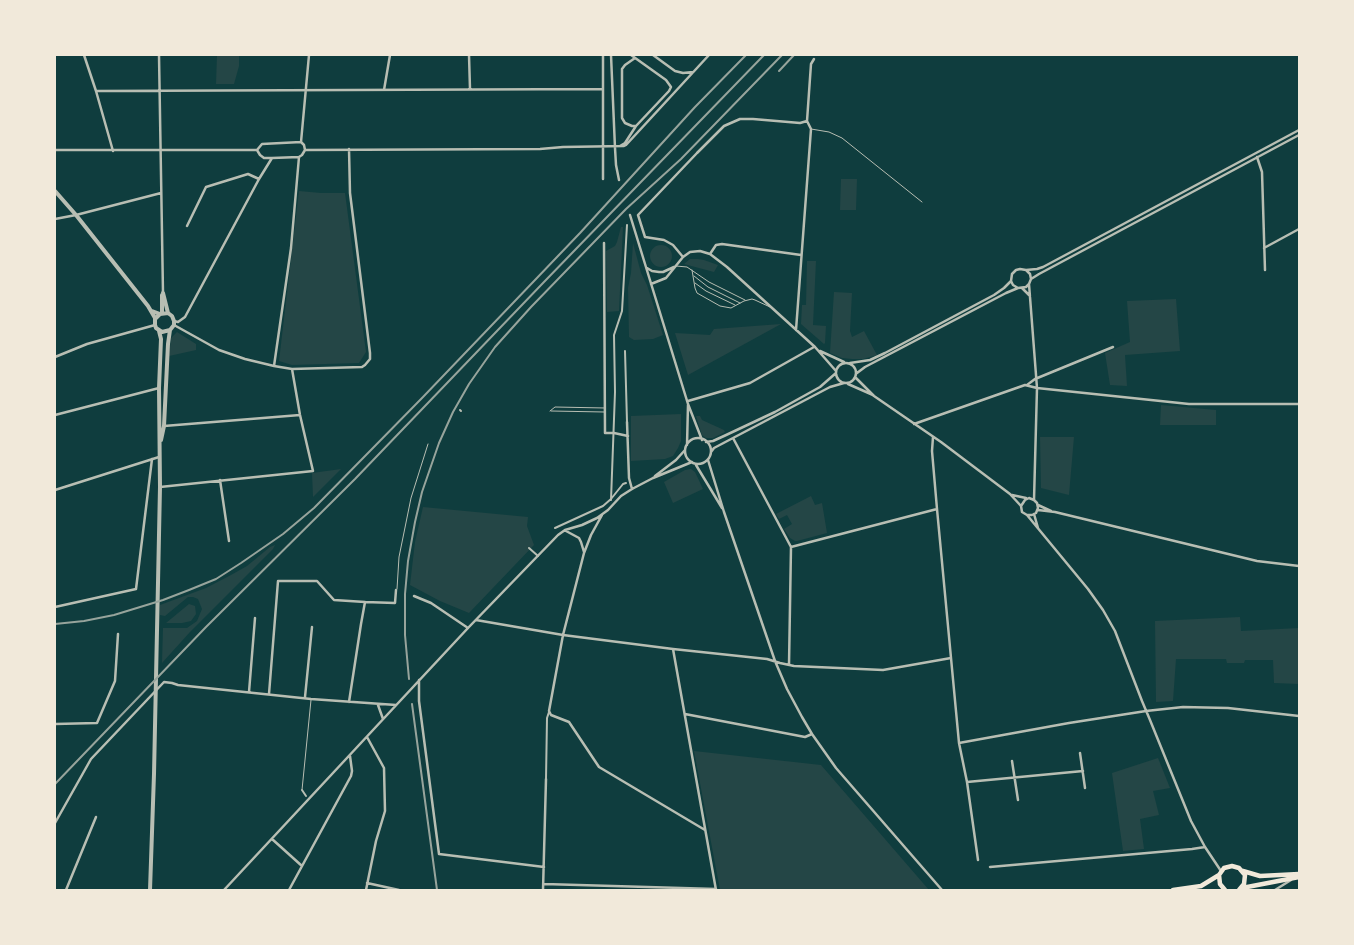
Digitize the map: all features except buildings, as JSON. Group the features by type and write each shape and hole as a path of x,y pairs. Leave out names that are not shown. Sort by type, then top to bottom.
{"main road":[{"path":"1173,890 1201,886 1228,866 1260,876 1298,876"},
{"path":"1241,889 1245,879 1243,871"},
{"path":"1220,873 1220,884 1225,890"},
{"path":"1241,889 1298,876"}],"street":[{"path":"84,55 113,150"},
{"path":"155,318 161,313 163,293 159,55"},
{"path":"274,366 291,248 299,157 305,150 301,142 309,55"},
{"path":"384,90 390,55"},
{"path":"469,55 470,89"},
{"path":"603,55 603,179"},
{"path":"612,55 615,148 619,180"},
{"path":"620,147 671,87 666,80 631,55"},
{"path":"653,55 679,73 695,71"},
{"path":"305,150 620,147 626,145 709,55"},
{"path":"635,58 622,69 622,118 628,125 636,126"},
{"path":"796,330 811,129 807,121 811,64 814,59"},
{"path":"96,91 602,89"},
{"path":"683,257 673,245 664,240 645,238 638,215 724,126 740,119 807,121"},
{"path":"706,442 724,436 775,412 820,387 836,372 840,365 870,360 994,295 1011,281 1012,274 1016,270 1043,267 1299,130"},
{"path":"1055,512 1038,505 1034,500 1037,388 1029,284 1031,279 1299,135"},
{"path":"257,150 262,144 301,142"},
{"path":"163,293 168,313 172,316 174,323 219,350 245,359 292,369 362,367 368,362 370,353 350,193 349,149"},
{"path":"55,150 257,150"},
{"path":"257,150 264,158 299,157"},
{"path":"1257,157 1262,172 1265,270"},
{"path":"150,890 160,487 159,457 170,330 174,323 185,317 258,179 272,158"},
{"path":"187,226 206,187 248,174 258,179"},
{"path":"55,191 152,311 161,339 158,388 162,426"},
{"path":"55,219 161,193"},
{"path":"630,215 688,402 702,440"},
{"path":"611,500 614,433 614,335 622,311 627,225"},
{"path":"1264,248 1299,228"},
{"path":"604,243 605,434 614,433 628,436"},
{"path":"710,254 716,245 722,244 801,255"},
{"path":"652,284 666,278 683,257 690,252 710,254 727,267 815,348 836,372 838,379 874,396"},
{"path":"646,268 652,272 659,272 676,266"},
{"path":"1026,270 1030,274 1031,279"},
{"path":"1011,281 1013,285 1020,288 1031,298"},
{"path":"857,373 865,367 1006,293 1026,287 1029,284"},
{"path":"152,311 168,313"},
{"path":"55,357 87,344 155,325"},
{"path":"159,331 165,332 170,330"},
{"path":"914,424 1026,385 1035,379 1113,347"},
{"path":"815,348 855,367 856,378 830,387 714,448 708,460 775,661 787,689 812,734 836,768 942,890"},
{"path":"688,402 750,383 815,348"},
{"path":"625,351 629,478 632,489"},
{"path":"160,487 313,471 292,369"},
{"path":"856,378 874,396 1010,494 1021,506 1022,512 1027,515 1088,589 1115,631 1191,821 1220,873"},
{"path":"1026,385 1037,388 1189,404 1299,404"},
{"path":"55,415 158,388"},
{"path":"688,402 686,455 694,463 724,512"},
{"path":"162,426 300,415"},
{"path":"933,437 932,451 959,743 967,782 978,860"},
{"path":"733,438 791,547 789,665"},
{"path":"653,478 676,460 689,443 695,439 706,442 711,452"},
{"path":"55,490 159,457"},
{"path":"55,607 136,589 152,459"},
{"path":"224,890 419,680 558,535 565,530 589,522 603,514 622,496 653,478 694,463 702,463 708,460"},
{"path":"220,480 228,541"},
{"path":"555,528 600,508 611,500 622,484 626,483"},
{"path":"1010,494 1034,500"},
{"path":"1021,506 1027,499"},
{"path":"1027,515 1034,514 1038,510 1038,505"},
{"path":"791,547 937,509"},
{"path":"1038,510 1055,512 1257,561 1299,566"},
{"path":"543,890 547,718 563,635 584,554 603,514"},
{"path":"1034,514 1038,530"},
{"path":"565,530 579,538 584,554"},
{"path":"529,548 538,556"},
{"path":"268,694 278,581 317,581 334,600 395,603 396,590"},
{"path":"414,596 431,603 468,628"},
{"path":"349,702 365,602"},
{"path":"249,692 255,618"},
{"path":"476,620 563,635 768,659 789,665 883,670 951,658"},
{"path":"305,698 312,627"},
{"path":"55,724 97,723 115,681 118,634"},
{"path":"544,884 716,890 673,649"},
{"path":"419,680 419,701 439,854 544,867"},
{"path":"55,823 91,759 164,682 311,699 396,705"},
{"path":"378,705 383,719"},
{"path":"959,743 1069,723 1182,707 1256,710 1299,716"},
{"path":"549,711 551,715 569,722 599,767 705,830"},
{"path":"685,714 805,737 812,734"},
{"path":"366,737 384,768 385,811 376,841 366,890"},
{"path":"1080,753 1085,788"},
{"path":"289,890 351,776 350,756"},
{"path":"1012,761 1018,800"},
{"path":"967,782 1083,770"},
{"path":"302,790 306,796"},
{"path":"66,890 96,817"},
{"path":"272,839 302,866"},
{"path":"990,867 1205,847"},
{"path":"1275,890 1298,876"},
{"path":"367,882 399,890"}],"lane":[{"path":"811,129 829,132 842,138 922,202"},
{"path":"676,266 685,266 709,282 746,301"},
{"path":"692,270 696,291 702,297 727,308 746,301 755,300 771,308"},
{"path":"694,276 708,287 740,303"},
{"path":"694,282 706,291 736,306"},
{"path":"604,408 555,407 550,412 604,412"},
{"path":"396,590 399,557 409,508 428,444"},
{"path":"302,790 311,699"}],"shaded area":[{"path":"217,55 239,55 239,66 234,84 216,84"},
{"path":"841,179 857,179 856,210 840,210"},
{"path":"299,191 345,193 366,352 359,363 292,365 279,361"},
{"path":"621,227 623,227 619,311 607,312 606,251 615,246"},
{"path":"633,243 641,273 647,285 663,335 653,339 634,340 629,337 628,288"},
{"path":"661,245 669,248 672,256 669,264 661,267 653,264 650,256 653,248"},
{"path":"690,259 704,260 718,265 714,272 684,264"},
{"path":"807,261 816,261 813,325 826,326 824,344 801,324 802,305 806,305"},
{"path":"834,292 852,293 850,331 852,337 864,331 877,355 863,359 852,359 842,358 830,353"},
{"path":"1176,299 1180,351 1125,355 1127,386 1110,385 1105,353 1130,342 1127,301"},
{"path":"781,324 688,375 675,333 710,335 714,329"},
{"path":"177,332 196,344 196,350 169,356 171,338"},
{"path":"1161,405 1216,410 1216,425 1160,425"},
{"path":"681,414 681,441 673,456 665,459 631,461 631,416"},
{"path":"696,416 700,416 702,420 725,432 713,438 706,438 702,435"},
{"path":"1040,437 1074,437 1069,495 1041,488"},
{"path":"341,469 313,497 312,473"},
{"path":"691,469 695,472 703,489 673,503 664,482 685,470"},
{"path":"811,496 815,505 822,503 827,533 795,541 790,538 784,529 792,524 787,515 779,519 776,514"},
{"path":"423,507 528,517 527,526 534,545 469,613 440,601 410,585 415,542"},
{"path":"275,545 162,663 163,628 187,628 197,621 202,609 198,599 193,597 188,597 165,616 160,615 160,605 206,588 231,575 247,566"},
{"path":"189,604 195,606 196,614 191,621 166,623"},
{"path":"1240,617 1241,631 1299,628 1299,684 1274,683 1273,660 1245,660 1244,663 1227,663 1226,659 1176,659 1173,701 1156,702 1155,621"},
{"path":"694,751 821,765 929,890 720,890"},
{"path":"1158,758 1170,788 1153,791 1159,815 1140,819 1144,849 1123,851 1112,773"}],"railway":[{"path":"55,624 114,615 189,590 216,579 283,534 314,508 423,397 580,233 695,107 746,55"},
{"path":"55,784 206,627 355,479 764,55"},
{"path":"409,679 405,635 405,594 408,561 415,522 422,492 439,443 453,412 469,384 495,347 531,307 626,209 681,159 782,55"},
{"path":"779,71 794,55"},
{"path":"412,704 437,890"}]}
